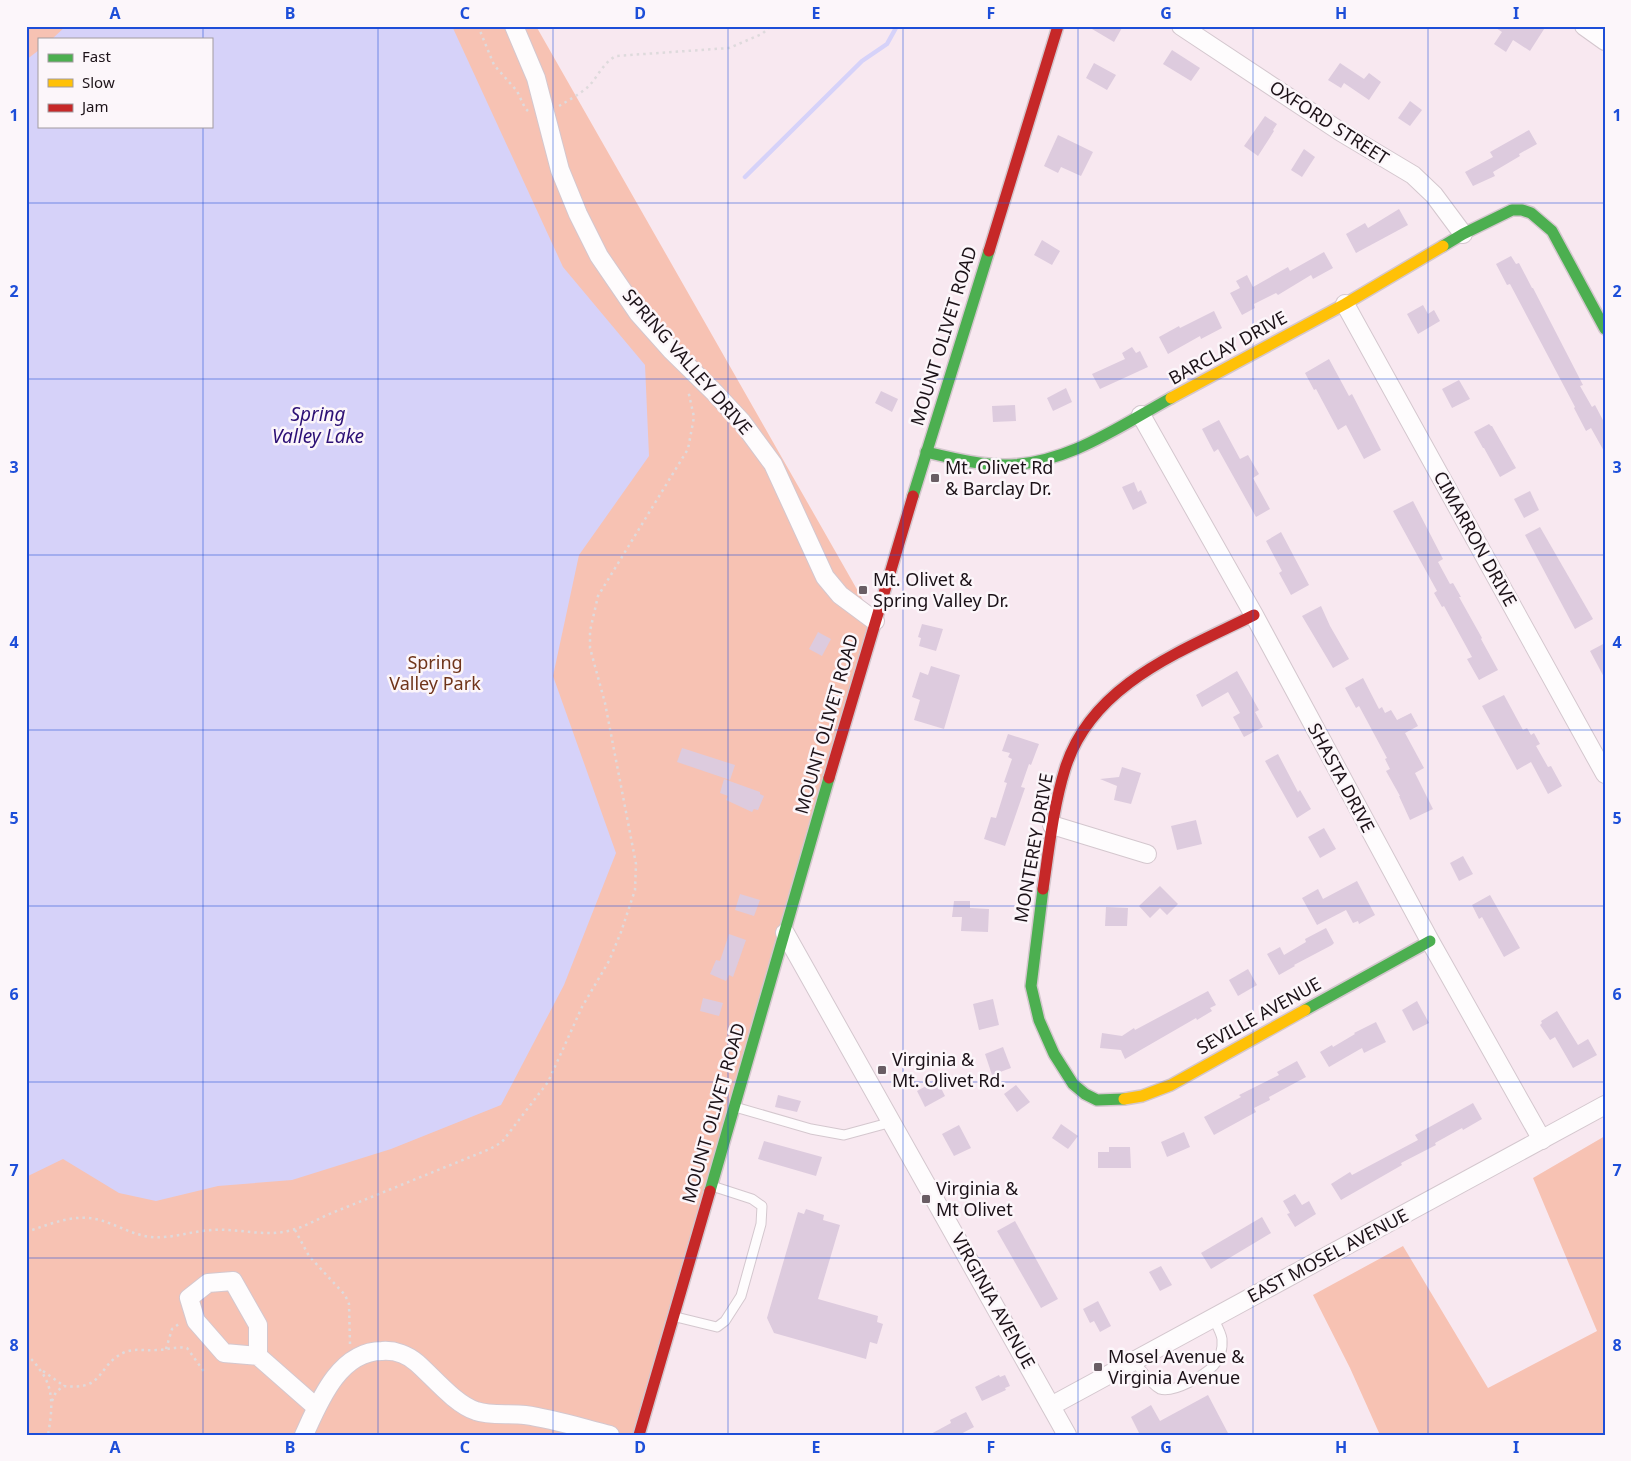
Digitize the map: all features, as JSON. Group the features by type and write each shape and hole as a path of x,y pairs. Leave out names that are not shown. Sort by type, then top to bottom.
{"street":[{"name":"SPRING VALLEY DRIVE","path":"514,26 533,71 560,170 578,214 599,256 638,313 671,350 742,422 773,464 825,577 846,600 875,621"},
{"name":"MOUNT OLIVET ROAD","path":"639,1435 875,621 1058,26"},
{"name":"OXFORD STREET","path":"1182,26 1341,132 1412,175 1434,195 1463,234"},
{"path":"1584,26 1605,41"},
{"name":"BARCLAY DRIVE","path":"926,452 990,464 1018,465 1045,460 1079,448 1345,304 1463,234 1512,210 1522,210 1531,213 1552,231 1605,329"},
{"name":"CIMARRON DRIVE","path":"1345,304 1605,774"},
{"name":"SHASTA DRIVE","path":"1141,415 1254,615 1430,941 1542,1140"},
{"name":"MONTEREY DRIVE","path":"1097,1100 1086,1095 1071,1081 1054,1055 1040,1025 1030,990 1052,825 1065,768 1079,738 1096,713 1118,691 1149,668 1254,615"},
{"path":"1052,825 1147,854"},
{"name":"VIRGINIA AVENUE","path":"785,933 1067,1435"},
{"name":"SEVILLE AVENUE","path":"1097,1100 1126,1100 1144,1096 1171,1085 1430,941"},
{"name":"EAST MOSEL AVENUE","path":"1051,1406 1605,1105"},
{"path":"258,1356 258,1325 233,1281 208,1283 189,1298 196,1321 224,1353 258,1356 316,1407"},
{"path":"304,1435 316,1407 335,1378 347,1364 362,1355 389,1350 405,1355 466,1406 478,1412 536,1416 610,1435"}],"lane":[{"path":"734,1107 811,1129 844,1135 892,1122"},
{"path":"673,1316 717,1327 726,1320 741,1296 762,1224 762,1206 752,1198 711,1186"},
{"path":"1134,1361 1153,1383 1161,1389 1169,1390 1185,1385 1210,1371 1215,1364 1221,1348 1222,1338 1213,1318"}],"path":[{"path":"478,26 494,65 517,91 525,108 535,114 546,113 575,97 588,87 610,59 616,56 729,48 762,34 771,26"},
{"path":"26,1232 66,1219 80,1218 101,1221 134,1233 160,1237 222,1229 273,1233 294,1230 490,1149 502,1142 548,1082 582,1007 609,961 635,890 636,864 605,703 590,648 590,631 598,596 688,449 694,417 687,386"},
{"path":"294,1230 309,1256 345,1295 349,1304 350,1349 353,1361"},
{"path":"166,1349 172,1329 194,1315"},
{"path":"40,1370 64,1386 77,1388 90,1385 99,1378 116,1358 126,1352 140,1349 166,1349 177,1346 187,1348 205,1373"},
{"path":"26,1356 32,1359 50,1386 52,1400 48,1435"},
{"path":"52,1400 56,1392 64,1386"}],"green space":[{"name":"Spring Valley Lake","path":"26,26 536,26 875,621 642,1435 26,1435"},
{"path":"1605,1136 1605,1435 1380,1435 1350,1368 1313,1295 1403,1246 1488,1388 1597,1331 1533,1178"}],"water":[{"name":"Spring Valley Lake","path":"66,26 452,26 563,267 645,365 649,456 579,555 553,676 616,853 564,985 501,1105 391,1149 292,1180 218,1186 156,1201 119,1193 63,1159 26,1177 26,60 38,51 38,128 212,128 212,38 53,38"}],"building":[{"path":"1087,26 1123,26 1114,42"},
{"path":"1493,26 1546,26 1530,51 1513,40 1506,52 1494,44 1502,32"},
{"path":"1172,50 1200,68 1191,81 1163,64"},
{"path":"1094,63 1116,75 1107,90 1086,78"},
{"path":"1340,63 1364,79 1369,73 1381,82 1369,100 1344,83 1341,88 1328,80"},
{"path":"1410,101 1422,110 1410,126 1398,118"},
{"path":"1265,116 1277,124 1258,156 1244,146"},
{"path":"1529,130 1537,144 1493,172 1495,176 1473,186 1465,172 1493,157 1490,152"},
{"path":"1058,135 1093,152 1081,176 1061,167 1058,173 1044,166"},
{"path":"1304,149 1315,157 1302,177 1291,170"},
{"path":"1399,209 1408,225 1356,253 1346,234 1365,223 1368,228"},
{"path":"1042,240 1060,251 1052,265 1034,255"},
{"path":"1324,252 1333,268 1313,279 1311,275 1278,295 1276,293 1254,304 1255,308 1242,315 1230,293 1240,288 1236,281 1247,275 1253,287 1288,267 1290,271"},
{"path":"1511,256 1516,264 1519,263 1533,288 1583,385 1580,386 1592,407 1595,405 1605,424 1605,453 1591,428 1586,431 1510,284 1507,285 1496,264"},
{"path":"1423,305 1428,314 1434,310 1440,321 1418,334 1407,314"},
{"path":"1214,311 1222,328 1201,339 1200,336 1168,354 1159,337"},
{"path":"1132,347 1136,353 1140,351 1148,367 1100,389 1092,374 1125,359 1122,353"},
{"path":"1329,359 1349,396 1352,394 1381,450 1364,459 1346,425 1338,430 1316,389 1314,390 1305,373"},
{"path":"1459,380 1470,399 1452,408 1442,389"},
{"path":"1066,388 1072,402 1053,411 1047,398"},
{"path":"881,391 898,399 892,412 875,403"},
{"path":"1015,405 1016,421 993,422 992,406"},
{"path":"1219,420 1240,459 1248,455 1259,474 1253,478 1270,509 1256,517 1218,449 1214,452 1202,429"},
{"path":"1489,424 1492,426 1516,468 1500,477 1474,432"},
{"path":"1134,482 1138,492 1141,490 1147,503 1133,510 1122,487"},
{"path":"1530,491 1539,510 1524,518 1514,499"},
{"path":"1413,501 1443,559 1438,562 1450,584 1453,583 1461,597 1459,597 1498,670 1479,680 1467,659 1472,657 1444,606 1442,607 1434,593 1437,591 1393,511"},
{"path":"1540,527 1593,619 1575,629 1525,535"},
{"path":"1281,532 1309,585 1291,595 1279,573 1282,571 1266,541"},
{"path":"1321,606 1349,659 1333,668 1302,616"},
{"path":"922,624 943,629 936,651 919,646 921,638 918,637"},
{"path":"818,632 831,639 822,656 809,649"},
{"path":"1605,643 1605,679 1590,651"},
{"path":"931,666 960,675 944,729 914,720 920,700 912,697 920,672 928,675"},
{"path":"1237,671 1259,710 1255,712 1263,727 1244,737 1233,717 1240,713 1228,692 1202,707 1196,695"},
{"path":"1363,678 1379,709 1382,707 1385,713 1391,710 1397,720 1411,713 1418,726 1405,733 1424,768 1415,773 1433,809 1410,820 1400,796 1386,771 1390,769 1385,759 1387,758 1359,706 1356,708 1345,688"},
{"path":"1504,695 1523,730 1527,728 1531,735 1534,733 1540,744 1536,746 1548,767 1551,766 1562,786 1548,794 1531,762 1517,770 1482,706"},
{"path":"1008,734 1039,744 1031,765 1029,764 1021,787 1025,788 1005,846 984,839 991,817 996,818 1007,783 1004,782 1012,759 1008,757 1010,753 1002,751"},
{"path":"682,748 735,765 730,780 677,762"},
{"path":"1278,754 1298,792 1300,790 1311,809 1297,818 1265,761"},
{"path":"1122,767 1141,773 1131,804 1114,800 1117,786 1100,779 1119,777"},
{"path":"724,779 760,792 764,796 758,810 754,809 752,812 726,800 728,796 720,793"},
{"path":"1196,820 1202,844 1177,850 1171,826"},
{"path":"1324,828 1336,849 1320,858 1308,837"},
{"path":"1463,856 1473,874 1459,881 1450,863"},
{"path":"1357,881 1375,915 1359,924 1358,921 1353,923 1346,910 1317,925 1302,898 1318,889 1323,899"},
{"path":"1160,886 1178,904 1167,915 1160,908 1150,918 1139,906"},
{"path":"740,894 760,900 754,916 735,910"},
{"path":"1490,895 1520,948 1504,957 1482,917 1479,919 1472,905"},
{"path":"954,901 970,901 970,908 989,909 988,932 961,931 962,917 952,917"},
{"path":"1106,907 1128,908 1127,926 1105,926"},
{"path":"1326,928 1334,943 1332,945 1279,975 1267,954 1280,947 1284,955 1306,942 1305,939"},
{"path":"729,934 746,940 733,977 729,975 726,981 710,974 716,960 720,961"},
{"path":"1248,969 1257,985 1238,996 1229,980"},
{"path":"1208,991 1216,1005 1210,1008 1212,1011 1197,1020 1196,1018 1125,1059 1121,1050 1100,1048 1102,1033 1122,1036 1134,1028 1135,1030"},
{"path":"703,998 723,1003 719,1016 700,1011"},
{"path":"993,999 999,1025 979,1030 973,1004"},
{"path":"1417,1001 1429,1023 1413,1031 1402,1010"},
{"path":"1557,1011 1578,1045 1588,1039 1597,1055 1573,1068 1555,1037 1550,1040 1540,1025 1541,1021"},
{"path":"1376,1022 1386,1042 1364,1053 1362,1048 1329,1067 1320,1052 1332,1045 1333,1047 1354,1033"},
{"path":"1003,1047 1011,1068 992,1075 985,1054"},
{"path":"1297,1061 1306,1077 1269,1097 1270,1100 1254,1108 1256,1112 1214,1135 1204,1117 1241,1097 1239,1095 1279,1075 1277,1072"},
{"path":"937,1080 945,1096 925,1107 917,1091"},
{"path":"1016,1085 1030,1102 1017,1112 1004,1094"},
{"path":"778,1095 801,1101 797,1112 775,1107"},
{"path":"1473,1103 1482,1119 1435,1143 1436,1145 1401,1163 1402,1165 1341,1200 1331,1184 1350,1172 1352,1175 1418,1140 1415,1135"},
{"path":"1061,1124 1078,1136 1068,1149 1052,1138"},
{"path":"959,1125 971,1148 954,1156 942,1134"},
{"path":"1184,1132 1190,1147 1167,1157 1161,1142"},
{"path":"764,1141 822,1157 816,1176 758,1159"},
{"path":"1109,1147 1130,1147 1131,1168 1098,1168 1098,1152 1109,1152"},
{"path":"1295,1194 1302,1205 1309,1201 1316,1214 1295,1227 1287,1214 1290,1213 1283,1201"},
{"path":"806,1209 824,1215 823,1220 840,1225 818,1299 878,1316 877,1322 883,1324 877,1344 870,1342 866,1359 774,1333 767,1318 798,1212 804,1214"},
{"path":"1262,1217 1271,1233 1211,1269 1201,1253"},
{"path":"1015,1221 1058,1299 1041,1308 997,1231"},
{"path":"1161,1266 1172,1285 1160,1291 1149,1272"},
{"path":"1098,1301 1111,1326 1100,1332 1094,1321 1090,1323 1083,1309"},
{"path":"999,1375 1000,1377 1005,1375 1010,1386 1005,1388 1006,1390 982,1401 975,1387"},
{"path":"1208,1395 1229,1435 1140,1435 1131,1417 1151,1405 1160,1421"},
{"path":"966,1412 974,1427 959,1435 929,1435 951,1423 950,1420"}],"waterway":[{"path":"745,177 862,61 887,44 897,26"}],"traffic: fast":[{"path":"1443,246 1512,210 1522,210 1531,213 1552,231 1605,329"},
{"path":"913,496 989,251"},
{"path":"926,452 985,464 1028,463 1050,458 1092,442 1171,398"},
{"path":"710,1191 829,778"},
{"path":"1043,889 1031,986 1039,1020 1054,1054 1073,1084 1085,1094 1097,1100 1124,1099"},
{"path":"1305,1010 1430,941"}],"traffic: slow":[{"path":"1171,398 1345,304 1443,246"},
{"path":"1124,1099 1142,1096 1171,1085 1305,1010"}],"traffic: jam":[{"path":"989,251 1058,26"},
{"path":"829,778 913,496"},
{"path":"1043,889 1054,814 1065,769 1078,739 1095,714 1117,692 1169,657 1254,615"},
{"path":"639,1435 710,1191"}],"place":[{"name":"Mt. Olivet Rd & Barclay Dr.","path":"935,478"},
{"name":"Mt. Olivet & Spring Valley Dr.","path":"863,590"},
{"name":"Virginia & Mt. Olivet Rd.","path":"882,1070"},
{"name":"Virginia & Mt Olivet","path":"926,1199"},
{"name":"Mosel Avenue & Virginia Avenue","path":"1098,1367"}],"park label":[{"name":"Spring Valley Park","path":"435,673"}]}
